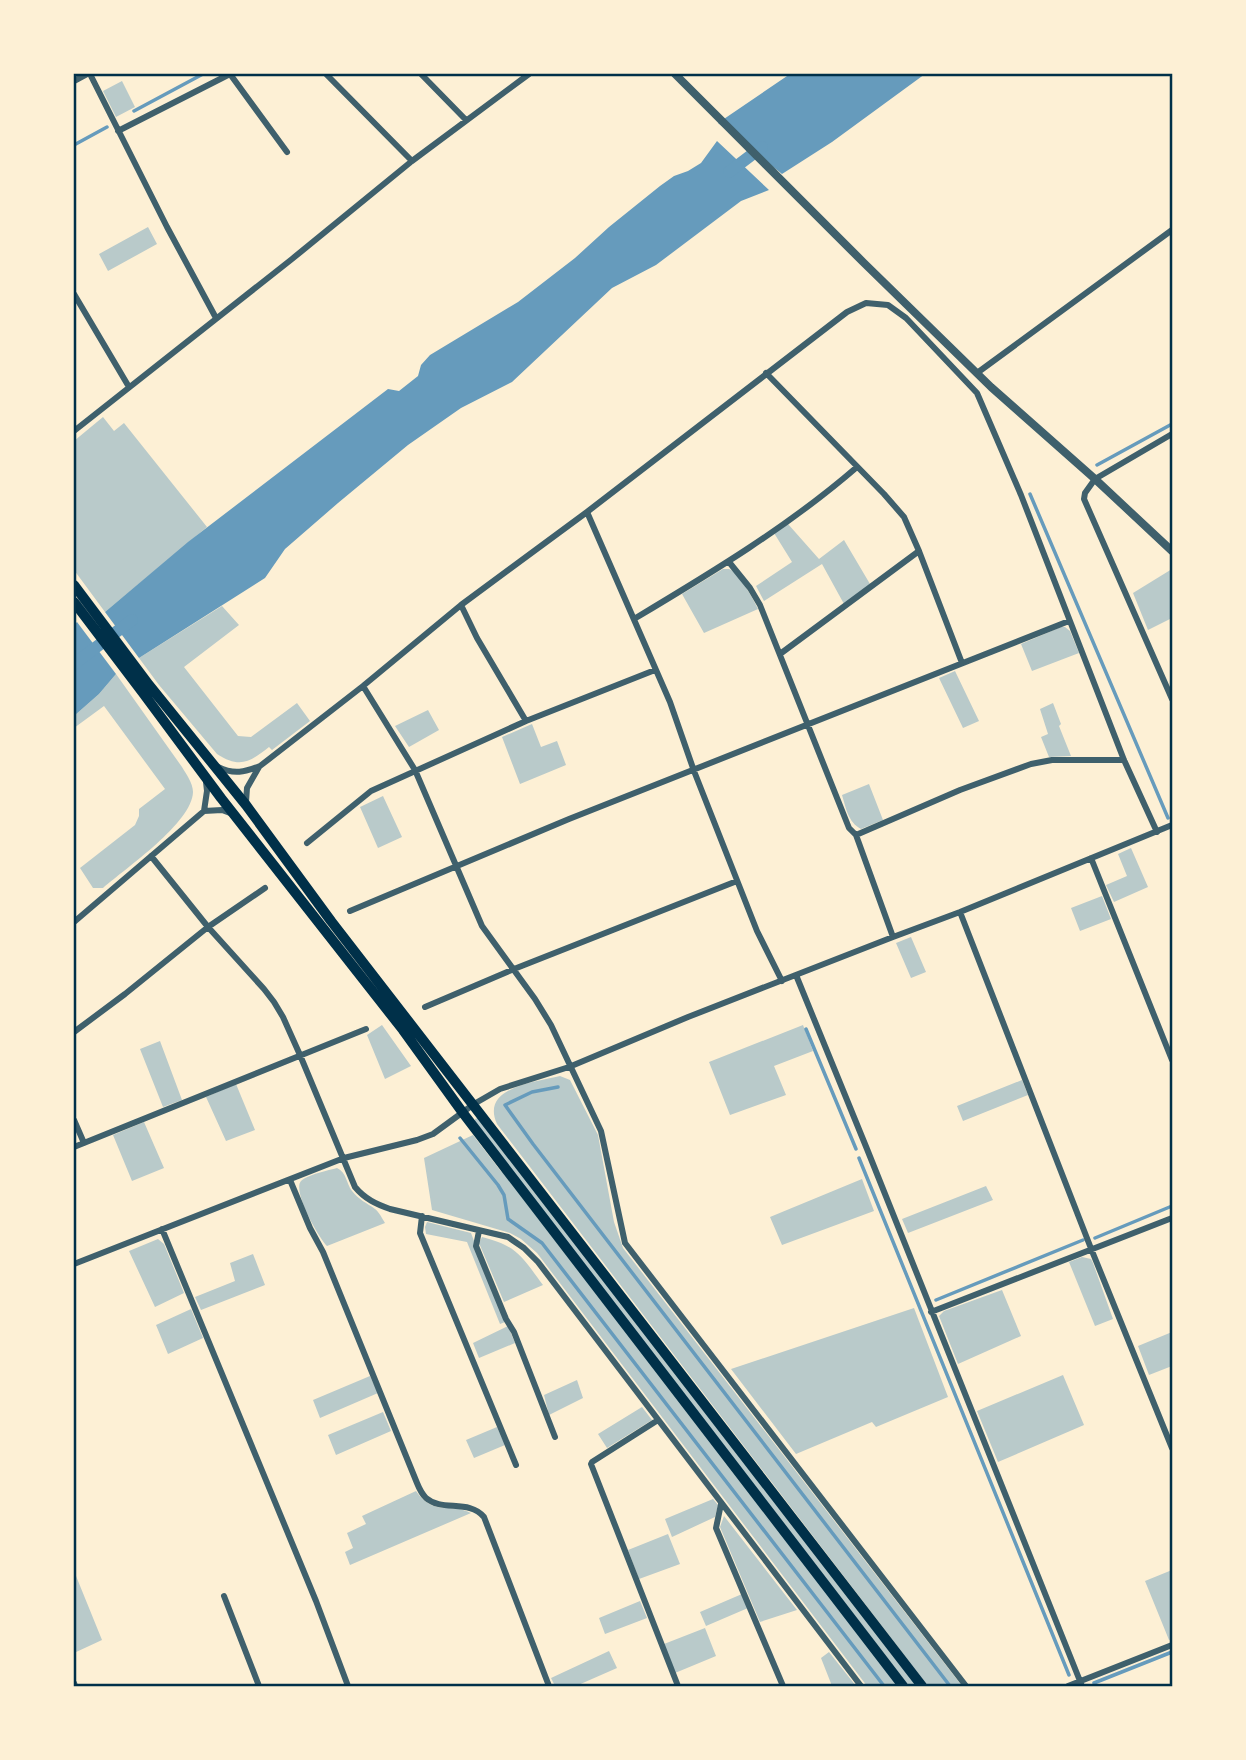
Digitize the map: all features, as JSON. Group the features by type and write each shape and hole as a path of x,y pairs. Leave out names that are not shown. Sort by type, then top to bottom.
{"main road":[{"path":"76,594 146,689 220,799 403,1030 463,1113 902,1686"},
{"path":"146,689 233,788 331,921 922,1686"}],"street":[{"path":"74,81 88,74 216,318"},
{"path":"118,131 230,74 286,152"},
{"path":"326,74 412,161"},
{"path":"421,74 466,120"},
{"path":"74,431 412,161 529,74"},
{"path":"676,74 990,387 1172,551"},
{"path":"977,373 1172,230"},
{"path":"74,294 129,387"},
{"path":"215,765 240,773 260,766 461,605 587,512 846,312 866,303 888,305 906,318 977,393 1021,495 1124,760 1157,832"},
{"path":"963,376 967,364"},
{"path":"765,373 904,517 962,663"},
{"path":"977,393 990,387"},
{"path":"1172,435 1095,479 1085,493 1085,503 1172,699"},
{"path":"634,619 729,562 835,487 857,467"},
{"path":"587,512 670,702 757,932 782,981"},
{"path":"780,654 919,551"},
{"path":"729,562 760,605 849,828 856,835 893,937"},
{"path":"461,605 526,722"},
{"path":"350,911 569,819 1069,621"},
{"path":"307,843 371,791 526,722 655,670"},
{"path":"363,686 415,770 482,926 551,1025 601,1131 625,1243 966,1686"},
{"path":"856,835 960,790 1031,764 1052,760 1124,760"},
{"path":"246,805 247,788 260,766"},
{"path":"204,811 206,779"},
{"path":"74,922 204,811 222,810 234,815"},
{"path":"74,1264 344,1158 433,1134 500,1088 569,1067 1172,825"},
{"path":"151,856 208,927 274,1002 300,1055 355,1187 379,1205 508,1237 524,1248 538,1262 862,1686"},
{"path":"1091,858 1172,1060"},
{"path":"425,1007 737,881"},
{"path":"74,1032 208,927 265,888"},
{"path":"960,912 1172,1448"},
{"path":"796,975 1081,1684"},
{"path":"74,1147 366,1029"},
{"path":"74,1120 84,1143"},
{"path":"290,1180 329,1264 417,1483 429,1500 475,1509 484,1517 549,1686"},
{"path":"422,1216 420,1233 516,1465"},
{"path":"931,1312 1172,1218"},
{"path":"162,1228 316,1601 348,1686"},
{"path":"479,1231 477,1246 555,1437"},
{"path":"658,1420 591,1464 678,1686"},
{"path":"721,1504 716,1528 783,1686"},
{"path":"224,1595 258,1686"},
{"path":"1068,1686 1081,1684 1172,1645"}],"shaded area":[{"path":"122,81 135,107 116,117 103,91"},
{"path":"148,227 157,244 108,271 99,254"},
{"path":"103,417 114,431 124,423 207,527 105,612 74,570 74,441"},
{"path":"788,524 819,559 844,540 870,584 844,604 822,564 764,601 756,586 792,562 774,533"},
{"path":"723,569 729,569 737,575 758,609 704,633 682,594"},
{"path":"1172,569 1172,618 1148,630 1133,593"},
{"path":"222,606 239,625 184,667 238,736 251,737 297,703 310,721 272,750 269,747 244,762 225,759 217,754 139,658"},
{"path":"1061,627 1070,631 1079,653 1032,671 1021,644"},
{"path":"955,671 979,721 963,728 939,678"},
{"path":"116,674 182,767 191,782 193,792 190,804 170,831 103,888 93,888 80,868 135,825 139,809 165,789 104,706 74,728 74,716 99,694"},
{"path":"1053,703 1071,756 1049,757 1041,737 1048,734 1040,709"},
{"path":"428,710 439,730 409,747 395,726"},
{"path":"532,724 541,747 557,741 566,765 520,784 502,737"},
{"path":"869,784 883,820 861,829 850,819 842,795"},
{"path":"383,796 402,837 378,848 360,807"},
{"path":"1131,848 1148,887 1114,902 1106,885 1127,876 1118,854"},
{"path":"1102,896 1111,919 1080,931 1071,908"},
{"path":"911,937 926,972 911,978 896,943"},
{"path":"382,1025 411,1066 385,1079 367,1035"},
{"path":"803,1025 813,1051 774,1066 786,1095 730,1115 709,1062"},
{"path":"160,1041 182,1100 163,1107 140,1049"},
{"path":"560,1076 570,1080 598,1135 614,1222 623,1248 962,1686 928,1686 497,1124 494,1112 496,1102 503,1094 525,1084"},
{"path":"1022,1080 1028,1095 963,1121 957,1106"},
{"path":"236,1084 255,1130 226,1141 206,1097"},
{"path":"478,1118 919,1686 909,1686 502,1158 475,1121"},
{"path":"144,1122 164,1168 132,1181 113,1135"},
{"path":"473,1135 898,1686 867,1686 537,1253 510,1233 432,1210 424,1158"},
{"path":"337,1168 355,1194 376,1210 385,1223 327,1246 303,1204 299,1186 301,1181 308,1177"},
{"path":"862,1179 874,1211 782,1245 770,1217"},
{"path":"986,1186 993,1200 908,1233 902,1219"},
{"path":"427,1222 471,1233 505,1322 500,1324 467,1242 426,1234"},
{"path":"482,1237 512,1249 543,1285 504,1302 479,1243"},
{"path":"158,1239 164,1244 184,1293 155,1307 129,1251"},
{"path":"253,1254 265,1285 201,1310 195,1297 235,1281 230,1263"},
{"path":"1082,1257 1091,1259 1093,1263 1113,1319 1095,1326 1069,1262"},
{"path":"1002,1290 1021,1336 958,1364 939,1316 944,1311"},
{"path":"914,1308 948,1397 876,1427 872,1422 796,1454 731,1369"},
{"path":"191,1309 203,1338 168,1354 156,1325"},
{"path":"508,1326 515,1343 479,1358 473,1343"},
{"path":"1172,1332 1172,1366 1149,1375 1138,1346"},
{"path":"1063,1375 1084,1425 998,1462 977,1411"},
{"path":"370,1376 378,1393 320,1418 313,1400"},
{"path":"577,1380 583,1398 549,1415 544,1395"},
{"path":"642,1407 652,1420 607,1448 598,1434"},
{"path":"383,1412 391,1431 336,1455 328,1435"},
{"path":"497,1427 505,1445 474,1458 466,1440"},
{"path":"416,1491 429,1504 471,1513 350,1565 345,1552 353,1548 347,1533 366,1524 362,1516"},
{"path":"713,1499 718,1505 715,1517 672,1537 665,1519"},
{"path":"724,1516 797,1610 760,1622 720,1527"},
{"path":"668,1534 680,1564 639,1579 628,1550"},
{"path":"1172,1570 1172,1639 1169,1640 1145,1581"},
{"path":"74,1571 102,1640 74,1653"},
{"path":"742,1594 748,1608 706,1626 700,1612"},
{"path":"640,1601 647,1618 605,1634 599,1618"},
{"path":"705,1628 716,1656 675,1673 664,1644"},
{"path":"609,1651 617,1668 576,1686 555,1686 551,1678"},
{"path":"829,1652 856,1686 832,1686 821,1658"}],"water":[{"path":"790,74 925,74 832,142 782,174 718,123"},
{"path":"717,141 769,190 741,201 656,265 612,288 512,382 461,408 408,445 338,503 285,549 265,578 139,658 105,612 188,542 388,389 399,391 418,376 421,365 430,355 518,302 660,186 701,163"},
{"path":"77,622 116,674 99,694 74,716 74,625"}],"waterway":[{"path":"134,111 203,74"},
{"path":"74,145 107,127"},
{"path":"729,172 762,147"},
{"path":"1097,465 1172,424"},
{"path":"1030,494 1168,818"},
{"path":"74,664 132,620"},
{"path":"806,1029 856,1149"},
{"path":"558,1087 532,1092 505,1105 950,1686"},
{"path":"460,1138 504,1195 508,1219 542,1243 884,1686"},
{"path":"859,1158 1069,1675"},
{"path":"1095,1238 1172,1206"},
{"path":"936,1300 1083,1240"},
{"path":"1094,1683 1172,1652"}]}
